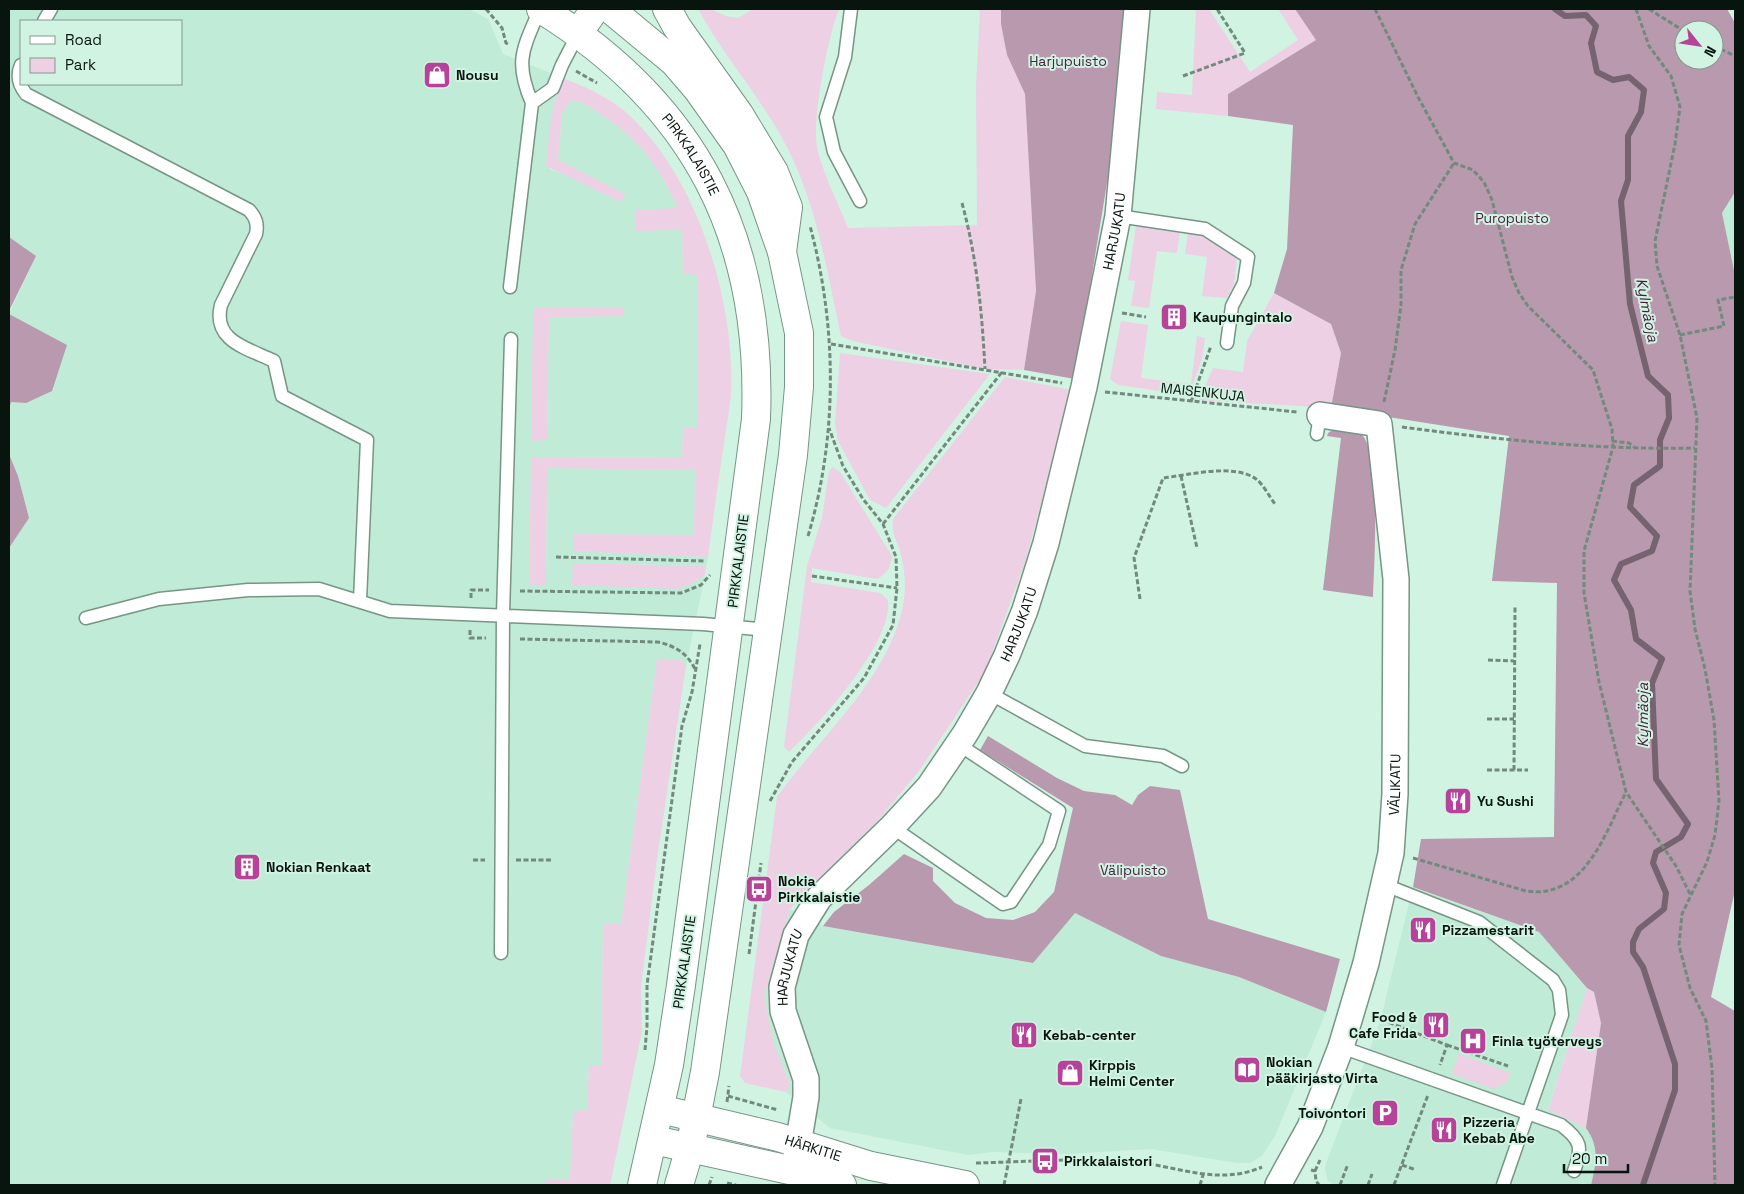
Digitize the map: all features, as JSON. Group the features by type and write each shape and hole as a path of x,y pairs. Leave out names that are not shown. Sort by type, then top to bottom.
{"main road":[{"name":"PIRKKALAISTIE","path":"540,9 579,32 633,78 678,132 704,172 730,226 746,277 753,321 756,358 756,419 730,625 681,985 654,1140 642,1185"},
{"path":"579,32 595,9"},
{"path":"610,9 674,62 737,145 754,178 782,252 799,333 799,387 794,446 697,1118 680,1185"},
{"path":"667,9 677,27 739,114 774,172 788,207 782,252"},
{"name":"HÄRKITIE","path":"660,1109 778,1137 800,1133 870,1166 970,1174"},
{"name":"HÄRKITIE","path":"654,1140 794,1171 842,1185"}],"street":[{"name":"HARJUKATU","path":"794,1171 806,1097 806,1079 783,1011 782,988 796,935 818,898 892,827 929,787 989,693 1025,610 1046,543 1084,387 1118,216 1137,9"},
{"path":"1318,424 1379,424"},
{"name":"VÄLIKATU","path":"1278,1185 1310,1126 1341,1046 1385,885 1391,852 1396,794 1396,579 1379,424"}],"lane":[{"path":"45,20 51,9"},
{"path":"510,287 532,103 522,79 522,52 540,9"},
{"path":"851,9 845,57 826,117 834,152 860,202"},
{"path":"532,103 553,88 562,65 579,32"},
{"path":"20,69 18,77 20,84"},
{"path":"20,85 26,94 249,210 254,216 258,224 256,234 221,305 218,317 221,330 229,339 274,361 282,396 367,440 360,601"},
{"path":"1118,216 1205,229 1248,257 1244,282 1232,306 1227,343"},
{"path":"502,953 503,614 511,340"},
{"path":"86,618 159,599 248,590 319,590 390,611 503,614 730,625 768,630"},
{"path":"989,693 1085,746 1163,756 1182,766"},
{"path":"892,827 1003,904 1011,902 1050,845 1059,811 958,744"},
{"path":"1385,885 1478,922 1553,980 1559,990 1562,1015 1503,1185"},
{"path":"1341,1046 1561,1125 1573,1134 1579,1144 1581,1153 1574,1171"}],"path":[{"path":"487,9 502,28 506,43 522,52"},
{"path":"1183,76 1244,53 1217,9"},
{"path":"1375,9 1418,97 1454,163 1473,170 1484,182 1492,200 1512,277 1528,306 1593,370 1612,429 1613,447 1584,552 1584,593 1599,682 1626,792 1653,829 1676,866 1690,894"},
{"path":"1636,9 1649,46 1671,76 1680,107 1675,144 1655,241 1657,266 1680,335 1697,418 1690,591 1695,629 1705,669 1714,720 1719,800 1716,835 1707,862 1682,914 1679,944 1690,988 1706,1021 1712,1068 1715,1185"},
{"path":"1649,9 1674,25"},
{"path":"562,65 599,84"},
{"path":"1454,163 1414,224 1401,270 1401,305 1395,350 1379,424 1519,442 1630,448 1695,448"},
{"path":"962,203 972,243 981,298 985,369"},
{"path":"1680,335 1724,326 1718,300 1735,297"},
{"path":"1118,312 1146,317"},
{"name":"MAISENKUJA","path":"830,344 1318,424"},
{"path":"883,524 1002,372"},
{"path":"767,806 792,762 864,678 893,625 897,588 896,557 883,524 863,499 843,466 828,427"},
{"path":"1612,442 1629,442 1636,448"},
{"path":"1140,599 1134,558 1164,478 1231,470 1257,479 1275,504"},
{"path":"1181,476 1197,548"},
{"path":"556,557 704,561"},
{"path":"709,584 712,566"},
{"path":"695,670 690,659 680,650 658,642 470,638 471,590 682,593 701,585 711,574"},
{"path":"812,576 897,588"},
{"path":"1514,770 1515,607"},
{"path":"644,1052 647,1026 647,985 682,726 692,692 703,624"},
{"path":"1488,660 1514,661"},
{"path":"1487,719 1514,719"},
{"path":"1487,770 1528,770"},
{"path":"1391,852 1526,890 1541,893 1557,890 1573,880 1588,864 1626,792"},
{"path":"1448,1045 1508,1066"},
{"path":"728,1096 776,1109 800,1133"},
{"path":"1004,1185 1021,1099"},
{"path":"970,1174 1008,1162 1134,1162 1202,1175 1228,1176 1252,1172 1265,1166 1276,1156 1316,1171 1316,1181 1319,1185"},
{"path":"1340,1185 1348,1164"},
{"path":"1402,1165 1416,1170"},
{"path":"1368,1185 1372,1174"},
{"path":"1200,1185 1202,1175"}],"shaded area":[{"path":"9,9 469,9 488,19 503,54 565,79 559,89 549,169 624,194 558,160 562,114 569,102 580,101 618,125 639,144 657,168 679,209 635,230 682,230 683,273 698,274 697,427 683,428 682,458 531,457 546,584 547,468 695,470 694,535 573,534 573,551 708,557 706,566 574,563 695,582 705,575 686,666 680,659 657,659 621,923 603,923 601,1065 589,1065 587,1110 573,1111 570,1179 545,1180 545,1185 9,1185 9,548 18,476 9,454 9,411 11,402 26,403 67,345 9,314 36,256 9,237","holes":["533,308 623,316 549,317 547,440"]},
{"path":"1735,192 1735,275 1722,213"},
{"path":"1413,887 1539,932 1587,988 1548,1109 1586,1128 1594,1139 1597,1159 1591,1185 1582,1183 1581,1185 1335,1185 1328,1181 1325,1170 1326,1163 1380,1022"},
{"path":"790,909 823,926 1032,963 1075,913 1161,956 1239,977 1326,1012 1275,1136 1262,1156 1250,1163 1237,1163 1151,1149 1066,1154 993,1152 968,1155 830,1128 786,1092 790,1084 773,1042 764,996"}],"green space":[{"path":"698,9 711,9 726,16 738,18 753,9 839,9 821,80 816,139 824,171 848,228 977,225 976,86 980,9 1001,9 1001,24 1007,55 1025,94 1036,291 1024,370 985,369 853,341 841,336 818,233 803,184 793,160 761,104"},
{"name":"Harjupuisto","path":"1001,9 1126,9 1114,140 1075,379 1024,370 1036,291 1025,94 1007,55 1001,24"},
{"path":"1196,9 1209,9 1250,72 1298,40 1278,9 1295,9 1317,40 1228,94 1228,116 1156,109 1157,92 1192,95"},
{"name":"Puropuisto","path":"1295,9 1727,9 1735,23 1735,192 1722,213 1735,275 1735,890 1711,997 1735,1011 1735,1185 1591,1185 1596,1156 1593,1142 1586,1128 1601,1023 1594,992 1587,988 1539,932 1413,887 1421,839 1554,837 1557,583 1492,581 1509,436 1331,408 1341,353 1331,324 1274,293 1287,249 1293,125 1228,116 1228,94 1316,40"},
{"path":"565,79 598,94 628,114 652,140 674,171 692,205 707,242 718,280 731,356 731,392 708,557 573,551 573,534 694,535 695,470 547,468 546,585 529,585 531,457 682,458 683,428 697,427 698,275 683,274 682,230 635,231 635,210 678,208 659,172 639,146 614,123 580,101 569,102 562,114 558,160 625,194 621,202 546,166 553,110"},
{"path":"1136,226 1180,232 1177,253 1157,251 1149,308 1131,306 1135,281 1128,280"},
{"path":"1188,233 1202,235 1237,258 1234,284 1227,298 1202,296 1207,257 1185,254"},
{"path":"9,237 36,256 9,311"},
{"path":"1274,293 1331,324 1341,353 1331,408 1199,400 1213,368 1243,372 1247,341"},
{"path":"533,308 623,308 623,316 549,317 547,440 531,441"},
{"path":"9,314 67,345 52,391 26,403 11,402 9,410"},
{"path":"1121,321 1148,325 1141,378 1191,384 1197,336 1205,338 1202,359 1189,395 1118,385 1110,379"},
{"path":"840,353 990,374 886,508 870,500 838,441 835,424"},
{"path":"1005,377 1072,390 1025,562 985,672 919,771 876,823 790,909 764,996 773,1042 790,1084 786,1092 745,1083 740,1076 777,797 857,698 875,672 890,644 901,615 905,586 902,559 893,532 893,519"},
{"path":"1338,427 1358,431 1369,448 1375,513 1373,597 1323,590 1341,438 1327,436 1328,433"},
{"path":"9,454 18,476 29,518 9,548"},
{"path":"833,467 840,472 892,556 886,572 877,579 812,568 811,582 880,593 888,600 886,618 879,638 852,681 818,722 789,752 784,747 807,566 822,518 829,471"},
{"path":"573,563 706,566 705,575 679,589 572,585"},
{"path":"657,659 680,659 686,666 657,859 641,987 642,1031 610,1185 545,1185 545,1180 570,1179 573,1111 587,1110 589,1065 601,1065 603,923 621,923"},
{"name":"Välipuisto","path":"988,736 1057,778 1084,791 1115,795 1132,805 1138,795 1150,786 1180,790 1208,919 1340,959 1326,1012 1239,977 1161,956 1075,913 1033,963 823,926 834,912 869,885 904,854 933,868 933,881 955,903 986,918 1013,920 1035,912 1054,892 1073,808 980,750"},
{"path":"1587,988 1594,992 1601,1023 1586,1128 1548,1110"},
{"path":"1459,1054 1510,1073 1507,1082 1494,1089 1452,1074"}],"waterway":[{"name":"Kylmäoja","path":"1555,9 1565,16 1586,15 1596,26 1591,43 1597,72 1613,80 1629,77 1644,90 1641,112 1628,136 1628,180 1621,201 1630,304 1648,376 1668,395 1669,418 1660,440 1660,466 1634,485 1630,507 1657,536 1652,551 1621,564 1614,580 1631,610 1636,639 1662,659 1652,683 1656,779 1688,824 1681,837 1656,852 1653,863 1666,893 1664,909 1639,929 1633,942 1633,952 1643,967 1675,1064 1675,1090 1643,1185"}],"place":[{"name":"Nousu","path":"437,75"},
{"name":"Kaupungintalo","path":"1174,317"},
{"name":"Yu Sushi","path":"1458,801"},
{"name":"Nokian Renkaat","path":"247,867"},
{"name":"Nokia Pirkkalaistie","path":"759,889"},
{"name":"Pizzamestarit","path":"1423,930"},
{"name":"Food & Cafe Frida","path":"1436,1025"},
{"name":"Kebab-center","path":"1024,1035"},
{"name":"Finla työterveys","path":"1473,1041"},
{"name":"Nokian pääkirjasto Virta","path":"1247,1070"},
{"name":"Kirppis Helmi Center","path":"1070,1073"},
{"name":"Toivontori","path":"1385,1113"},
{"name":"Pizzeria Kebab Abe","path":"1444,1130"},
{"name":"Pirkkalaistori","path":"1045,1161"}]}
